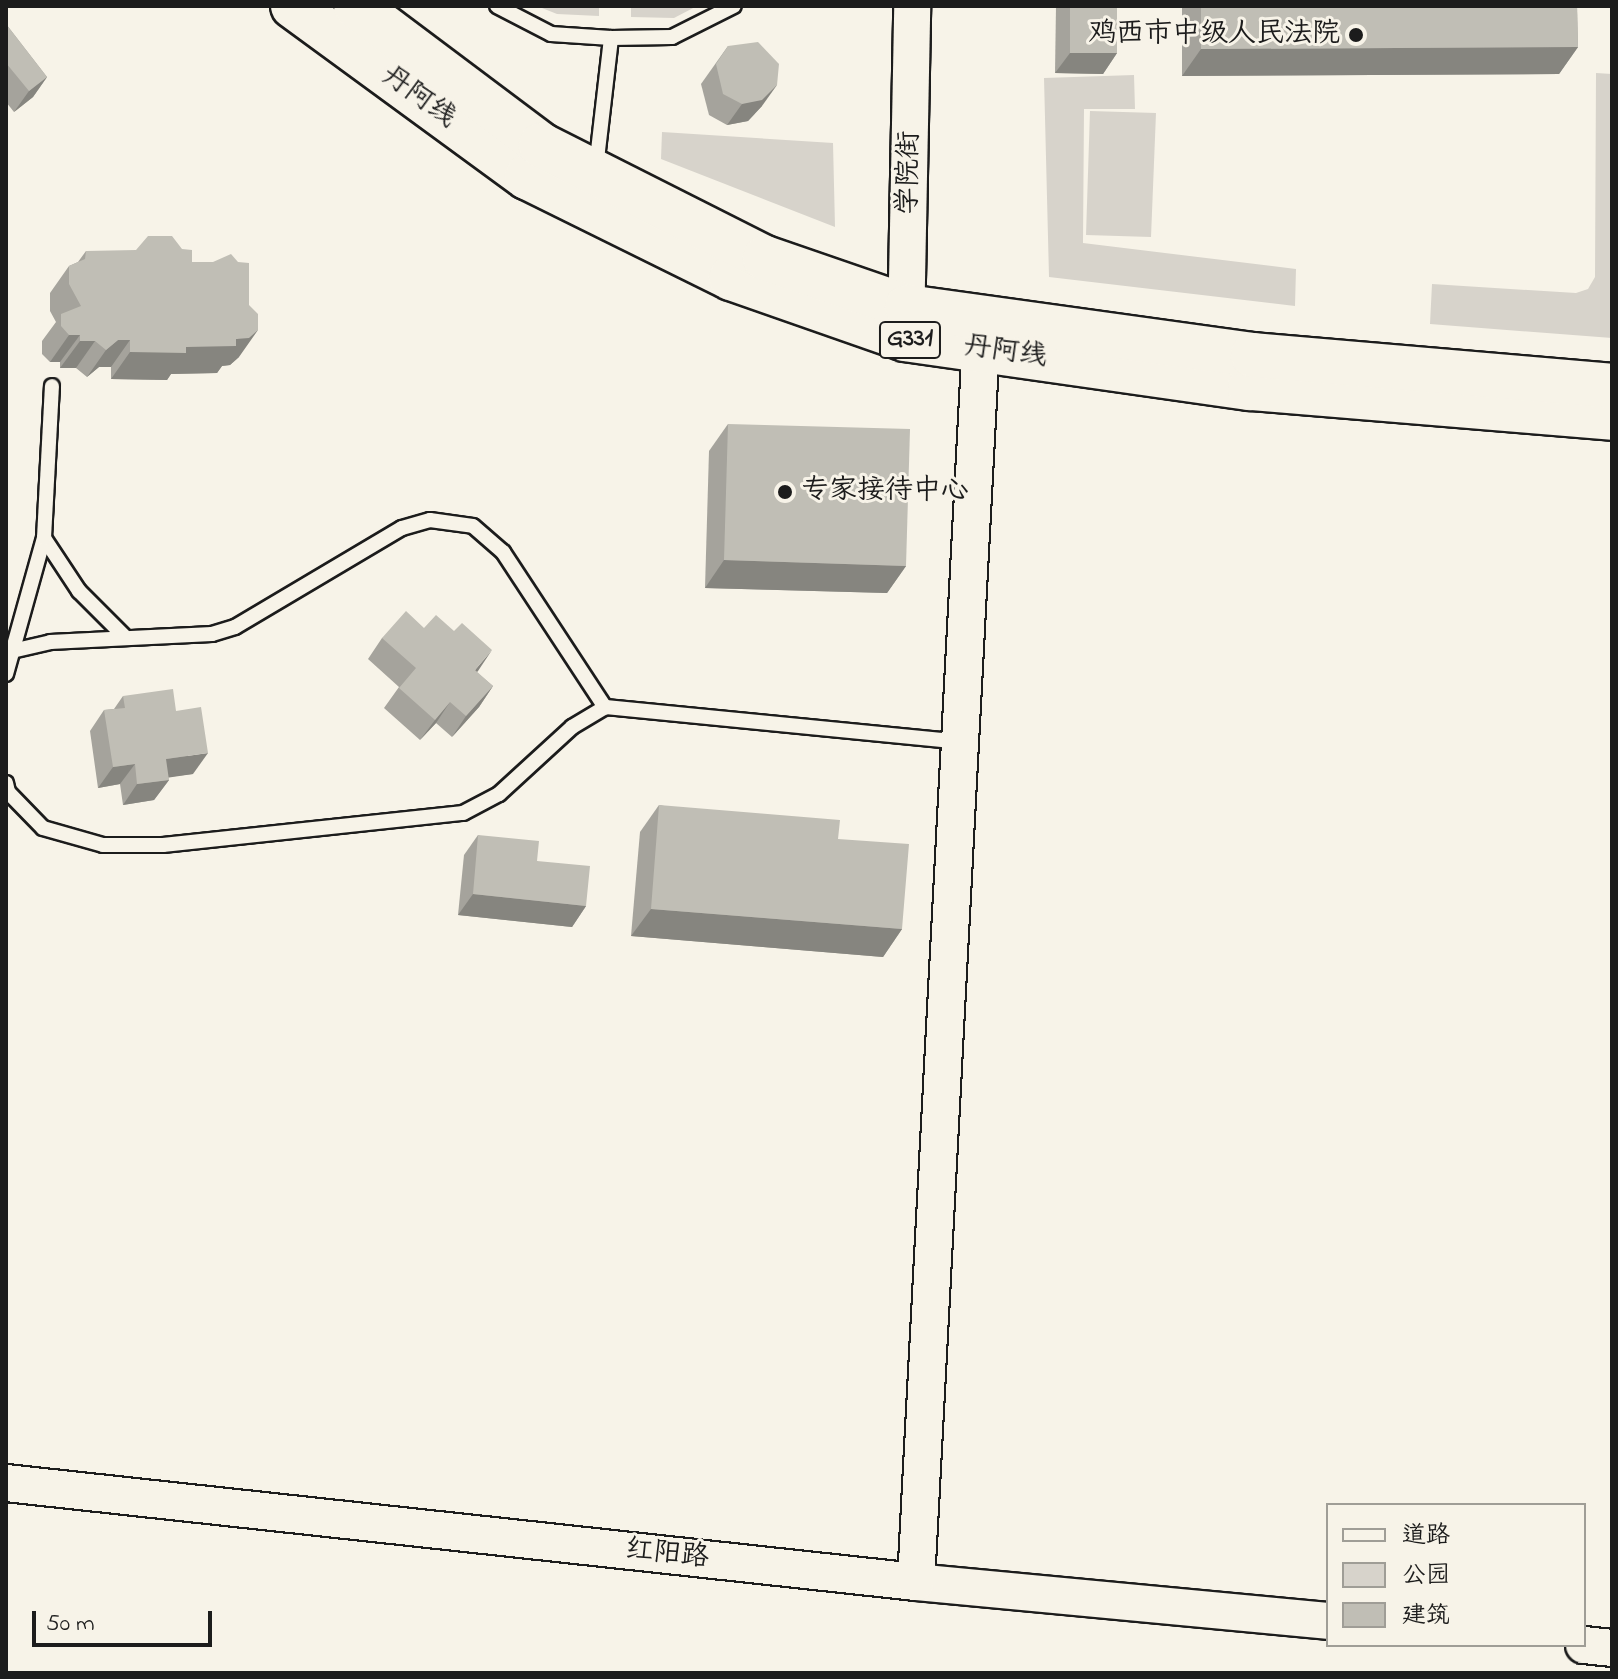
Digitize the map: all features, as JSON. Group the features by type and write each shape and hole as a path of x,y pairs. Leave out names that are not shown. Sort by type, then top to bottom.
{"highway":[{"name":"丹阿线","path":"293,6 527,177 731,278 906,323 1250,388 1612,418"},
{"name":"丹阿线","path":"356,6 541,145 765,258 906,323"},
{"name":"丹阿线","path":"982,335 1612,386"}],"street":[{"name":"学院街","path":"906,323 912,6"},
{"path":"916,1582 982,335"},
{"name":"红阳路","path":"6,1483 916,1582 1326,1621"},
{"path":"1586,1645 1612,1648"}],"lane":[{"path":"497,6 551,34 611,38 672,37 734,6"},
{"path":"595,172 611,38"},
{"path":"6,674 44,538 52,386"},
{"path":"12,651 124,636 212,634 235,627 402,528 430,520 473,526 503,552 605,707"},
{"path":"44,538 79,591 124,636"},
{"path":"6,783 8,792 43,828 103,845 163,845 348,828 463,813 499,794 572,727 605,707 960,742"}],"green space":[{"path":"537,6 599,6 599,16 557,14"},
{"path":"631,6 697,6 674,18 631,17"},
{"path":"1596,73 1612,74 1612,338 1430,324 1432,284 1576,293 1588,289 1595,277"},
{"path":"1134,75 1135,109 1084,109 1083,243 1296,269 1295,306 1049,277 1044,78"},
{"path":"1090,111 1156,113 1151,237 1086,235"},
{"path":"662,132 833,143 835,227 661,159"}],"building":[{"path":"1070,6 1117,6 1117,53 1070,53"},
{"path":"1201,6 1577,6 1578,47 1201,49"},
{"path":"6,24 47,77 29,91 6,63"},
{"path":"758,42 779,64 777,85 762,100 742,104 723,94 716,64 728,46"},
{"path":"148,236 172,236 182,249 192,250 192,262 213,262 231,254 238,262 249,263 249,305 258,314 258,330 249,338 236,339 236,346 186,347 186,353 130,352 130,340 118,340 106,350 95,341 80,341 80,335 69,335 61,326 61,314 81,306 69,284 69,266 85,259 86,251 136,250"},
{"path":"728,424 910,429 906,566 724,560"},
{"path":"406,611 424,628 436,615 454,631 462,623 492,650 475,670 493,686 466,716 450,702 435,720 399,688 416,668 382,638"},
{"path":"173,689 176,711 201,707 208,753 166,759 169,780 137,784 135,764 113,767 104,710 125,708 123,696"},
{"path":"659,805 840,820 838,839 909,844 902,929 651,909"},
{"path":"478,835 539,841 537,861 590,866 586,906 473,894"}],"place":[{"name":"鸡西市中级人民法院","path":"1356,35"},
{"name":"专家接待中心","path":"785,492"}]}
